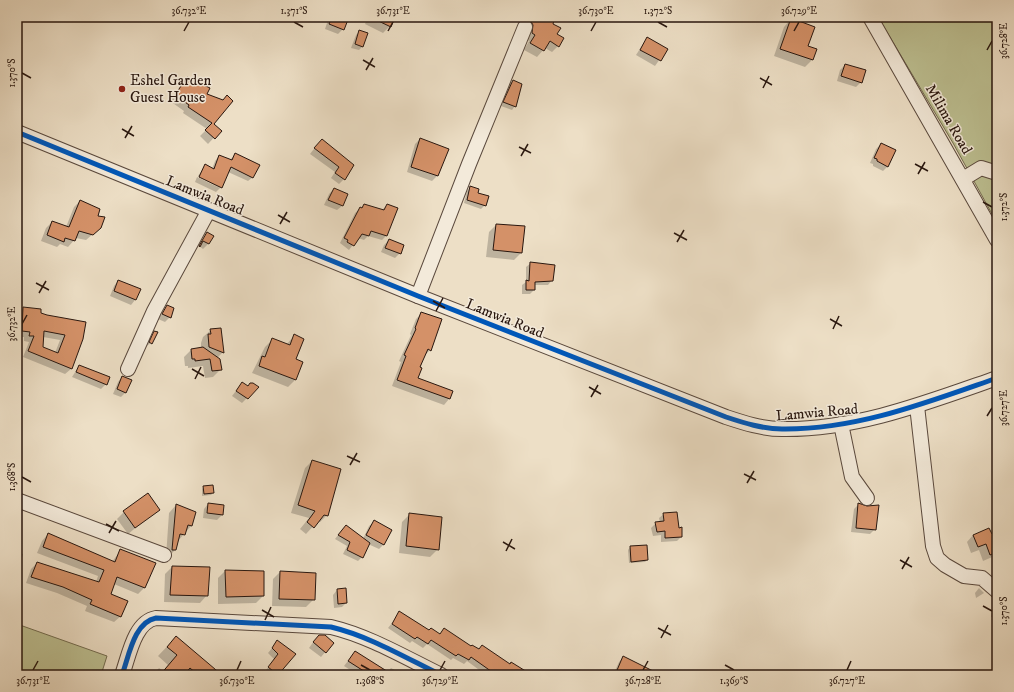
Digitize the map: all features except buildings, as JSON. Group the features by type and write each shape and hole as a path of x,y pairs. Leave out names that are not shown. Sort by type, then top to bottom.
{"street":[{"name":"Milima Road","path":"870,17 997,240"},
{"path":"418,296 469,164 525,27"},
{"name":"Lamwia Road","path":"17,132 418,296 726,417 755,426 781,429 860,421 917,406 997,378"},
{"path":"963,179 981,168 997,173"},
{"path":"128,369 154,311 209,210"},
{"path":"917,406 932,546 937,558 945,565 964,576 982,578 997,591"},
{"path":"841,424 852,477 867,498"},
{"path":"17,500 164,555"},
{"path":"122,675 138,631 148,619 156,618 331,627 369,640 442,675"}],"green space":[{"path":"878,17 997,17 997,223 953,143"},
{"path":"17,624 107,656 101,675 17,675"}],"cycle path":[{"path":"17,132 418,296 726,417 754,425 775,429 810,428 865,420 918,405 997,378"},
{"path":"122,675 137,633 142,626 156,618 331,627 373,642 441,675"}],"place":[{"name":"Eshel Garden Guest House","path":"122,89"}]}
